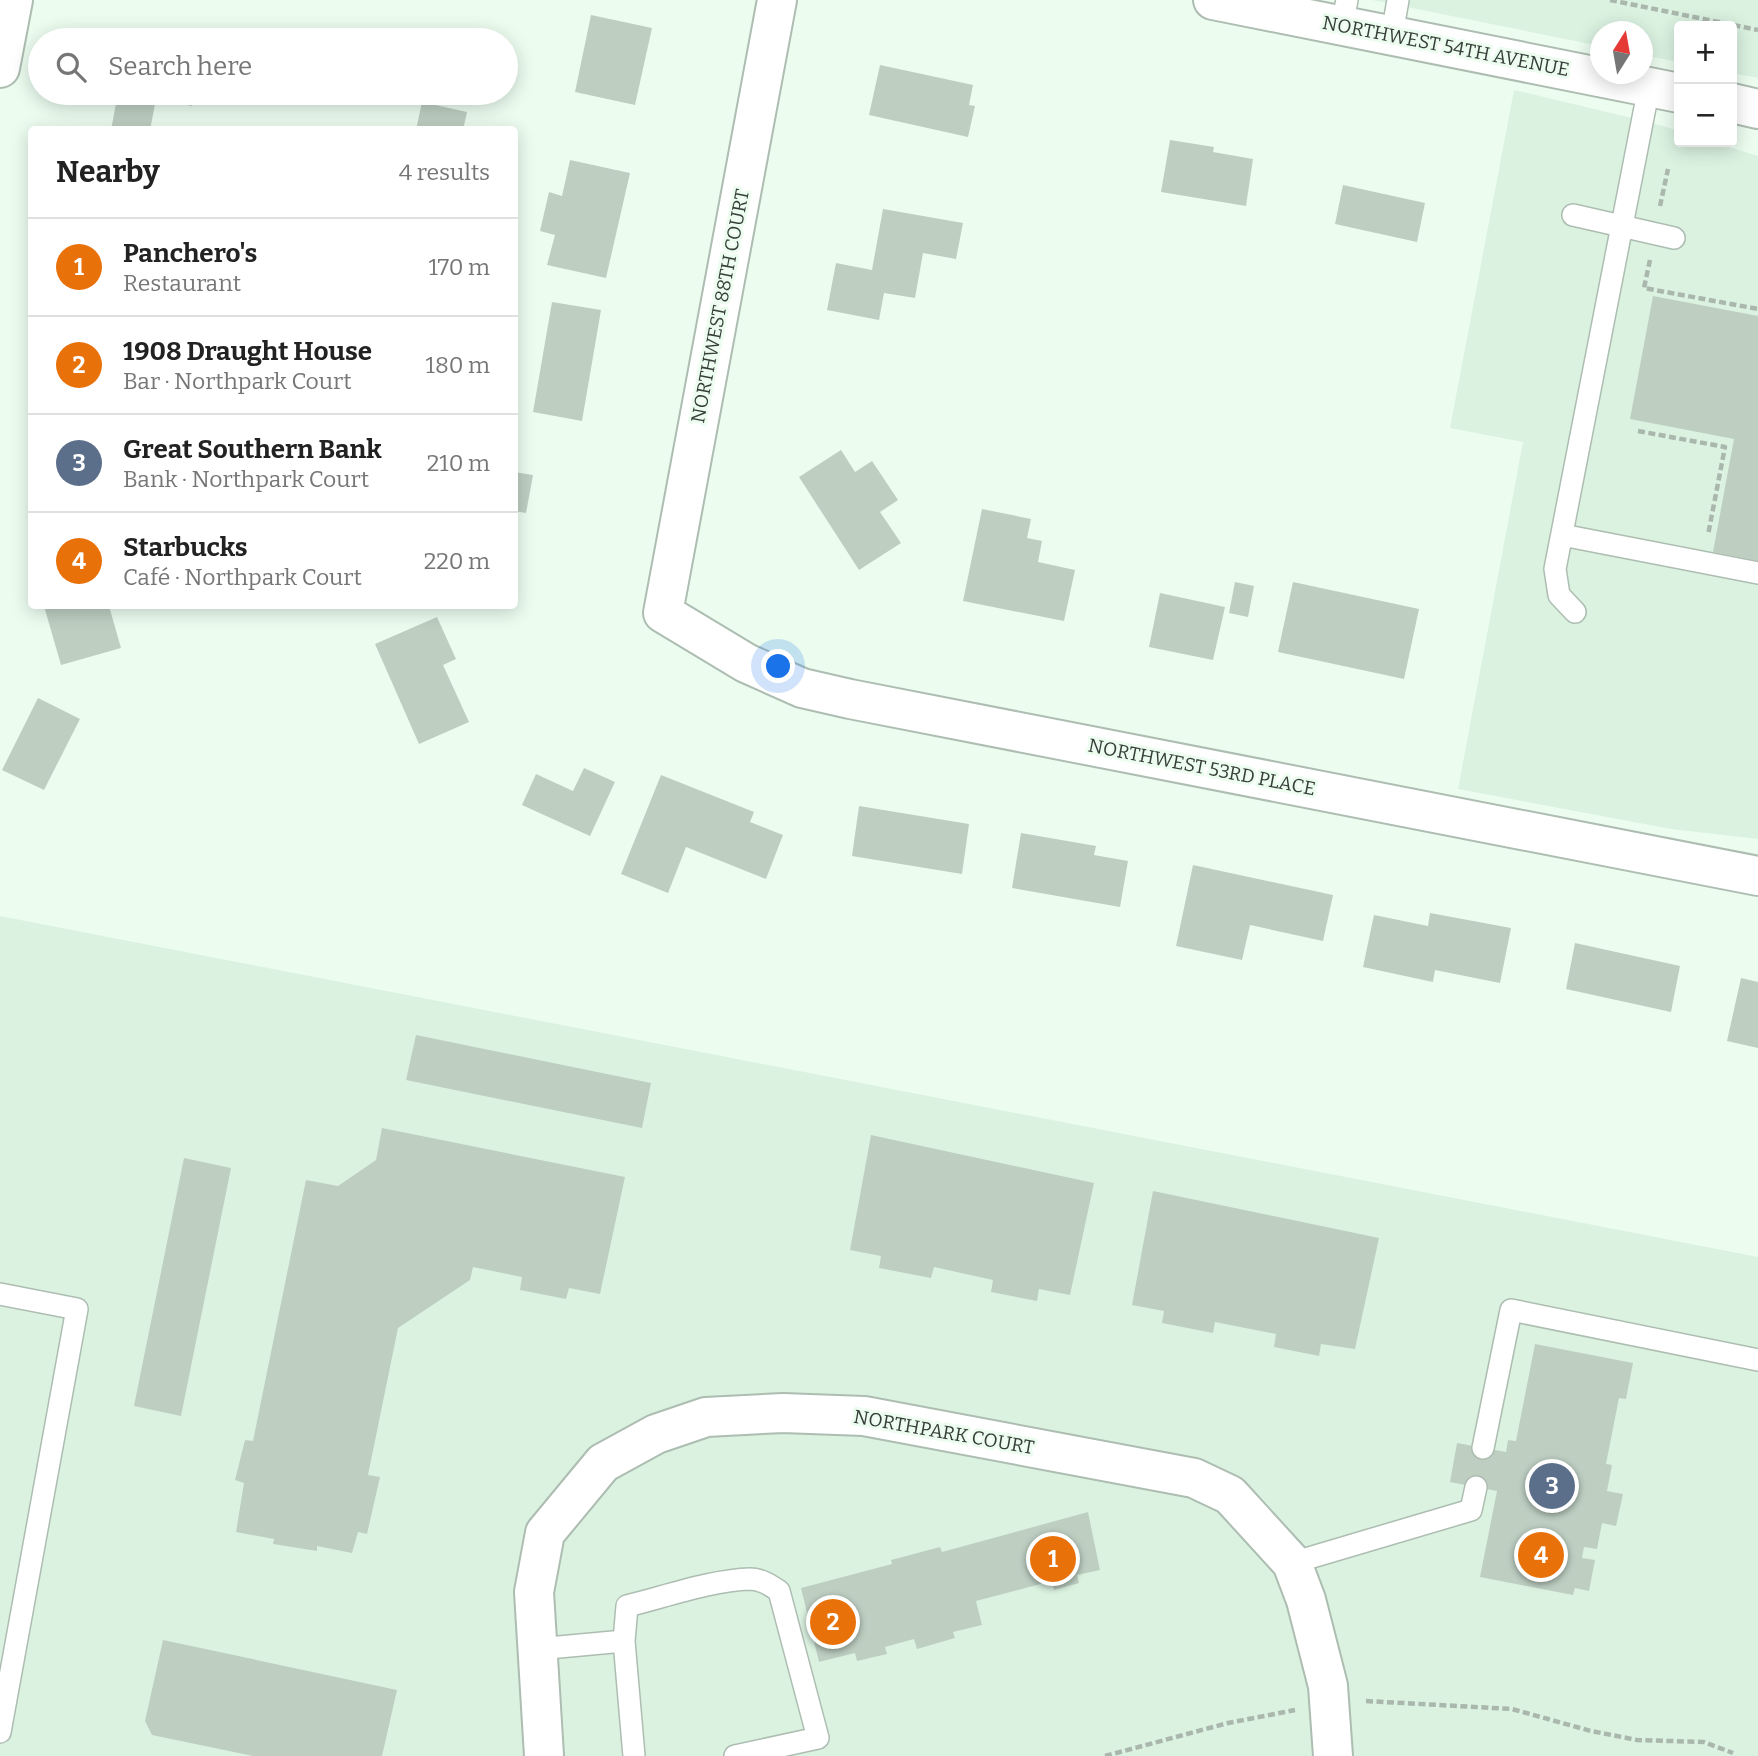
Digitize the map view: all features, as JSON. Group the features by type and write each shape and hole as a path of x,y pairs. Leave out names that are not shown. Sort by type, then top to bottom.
{"street":[{"path":"0,68 13,0"},
{"name":"NORTHWEST 88TH COURT","path":"663,613 777,0"},
{"name":"NORTHWEST 54TH AVENUE","path":"1213,0 1395,17 1664,90"},
{"path":"1737,104 1758,109"},
{"name":"NORTHWEST 53RD PLACE","path":"663,613 746,663 802,688 1758,876"},
{"name":"NORTHPARK COURT","path":"544,1756 534,1592 538,1559 545,1534 603,1463 656,1434 706,1417 783,1413 864,1416 1194,1478 1230,1494 1292,1563 1306,1600 1328,1686 1332,1756"}],"lane":[{"path":"1575,612 1559,595 1555,569 1623,226 1664,90"},
{"path":"1573,215 1674,238"},
{"path":"1562,535 1758,573"},
{"path":"0,1294 77,1309 0,1732"},
{"path":"1483,1448 1511,1310 1758,1360"},
{"path":"1292,1563 1471,1510 1476,1487"},
{"path":"634,1756 624,1641 627,1606 752,1578 768,1583 779,1591 818,1738 735,1756"},
{"path":"537,1649 624,1641"}],"path":[{"path":"1610,0 1758,30"},
{"path":"1660,211 1668,169"},
{"path":"1650,255 1644,288 1758,309"},
{"path":"1638,430 1725,447 1707,538"},
{"path":"1105,1756 1228,1723 1329,1702 1369,1700 1512,1709 1626,1738 1704,1742 1733,1753"}],"shaded area":[{"path":"1372,0 1758,0 1758,78 1737,74 1737,21 1674,21 1674,61 1653,57 1653,21 1590,21 1590,44"},
{"path":"1514,90 1674,129 1674,147 1728,147 1758,156 1758,839 1671,829 1458,789 1523,442 1450,428"},
{"path":"0,916 1758,1257 1758,1756 0,1756"}],"building":[{"path":"591,15 652,28 635,105 575,92"},
{"path":"880,65 973,85 969,105 975,106 968,137 869,115"},
{"path":"116,105 155,105 151,126 112,126"},
{"path":"421,105 436,105 467,112 464,126 417,126"},
{"path":"1170,140 1214,147 1213,152 1253,159 1246,206 1161,192"},
{"path":"570,160 630,173 606,278 547,265 555,235 540,231 549,192 562,196"},
{"path":"1343,185 1425,203 1417,242 1335,224"},
{"path":"883,209 963,223 956,259 923,253 915,298 884,293 879,320 827,310 836,263 872,270"},
{"path":"1653,296 1758,316 1758,561 1713,552 1734,439 1630,419"},
{"path":"552,302 601,310 582,421 533,412"},
{"path":"841,450 855,472 872,461 898,500 880,512 901,543 859,570 799,477"},
{"path":"518,473 533,475 526,513 518,512"},
{"path":"982,509 1031,519 1027,538 1042,541 1038,562 1075,570 1064,621 963,601"},
{"path":"1235,582 1254,586 1248,617 1229,613"},
{"path":"1293,582 1419,609 1404,679 1278,652"},
{"path":"1160,593 1225,607 1213,660 1149,647"},
{"path":"45,609 110,609 121,648 61,665"},
{"path":"437,617 456,659 443,665 469,722 419,744 375,644"},
{"path":"38,698 80,719 44,790 2,770"},
{"path":"584,768 615,782 590,836 522,805 536,774 573,791"},
{"path":"661,775 754,812 750,822 783,835 766,879 686,847 668,893 621,874"},
{"path":"859,806 969,824 962,874 852,856"},
{"path":"1021,833 1096,846 1094,855 1128,861 1120,907 1012,888"},
{"path":"1193,865 1333,895 1323,941 1250,925 1242,960 1176,946"},
{"path":"1430,913 1511,928 1500,983 1435,970 1433,982 1363,967 1374,915 1428,926"},
{"path":"1575,943 1680,966 1671,1012 1566,989"},
{"path":"1741,978 1758,982 1758,1048 1727,1041"},
{"path":"416,1035 651,1083 642,1128 406,1080"},
{"path":"382,1128 625,1177 600,1294 569,1288 566,1299 520,1290 522,1277 473,1267 470,1280 398,1328 368,1475 380,1477 367,1534 358,1532 352,1553 317,1546 317,1551 273,1544 274,1539 236,1532 244,1483 235,1480 245,1440 253,1441 306,1180 338,1186 376,1160"},
{"path":"871,1135 1094,1183 1070,1295 1039,1289 1037,1301 991,1292 993,1280 934,1267 931,1278 879,1268 881,1256 850,1250"},
{"path":"184,1158 231,1168 181,1416 134,1406"},
{"path":"1153,1191 1379,1238 1355,1349 1321,1344 1319,1356 1274,1347 1276,1334 1215,1322 1213,1333 1162,1323 1164,1311 1132,1305"},
{"path":"1535,1344 1633,1363 1626,1399 1619,1398 1606,1464 1612,1465 1607,1491 1623,1494 1616,1526 1602,1523 1597,1549 1584,1547 1582,1558 1595,1560 1589,1591 1575,1588 1573,1595 1480,1577 1497,1491 1450,1482 1457,1443 1506,1452 1508,1440 1516,1441"},
{"path":"1088,1512 1100,1570 1077,1575 1079,1583 1054,1590 1052,1581 976,1601 982,1625 953,1632 955,1638 917,1649 914,1639 885,1647 887,1654 857,1661 855,1653 819,1662 801,1588 892,1564 891,1560 940,1547 942,1552"},
{"path":"163,1640 397,1690 382,1756 253,1756 152,1735 145,1721"}],"place":[{"name":"Great Southern Bank","path":"1552,1486"},
{"name":"Starbucks","path":"1541,1555"},
{"name":"Panchero's","path":"1053,1559"},
{"name":"1908 Draught House","path":"833,1622"}]}
